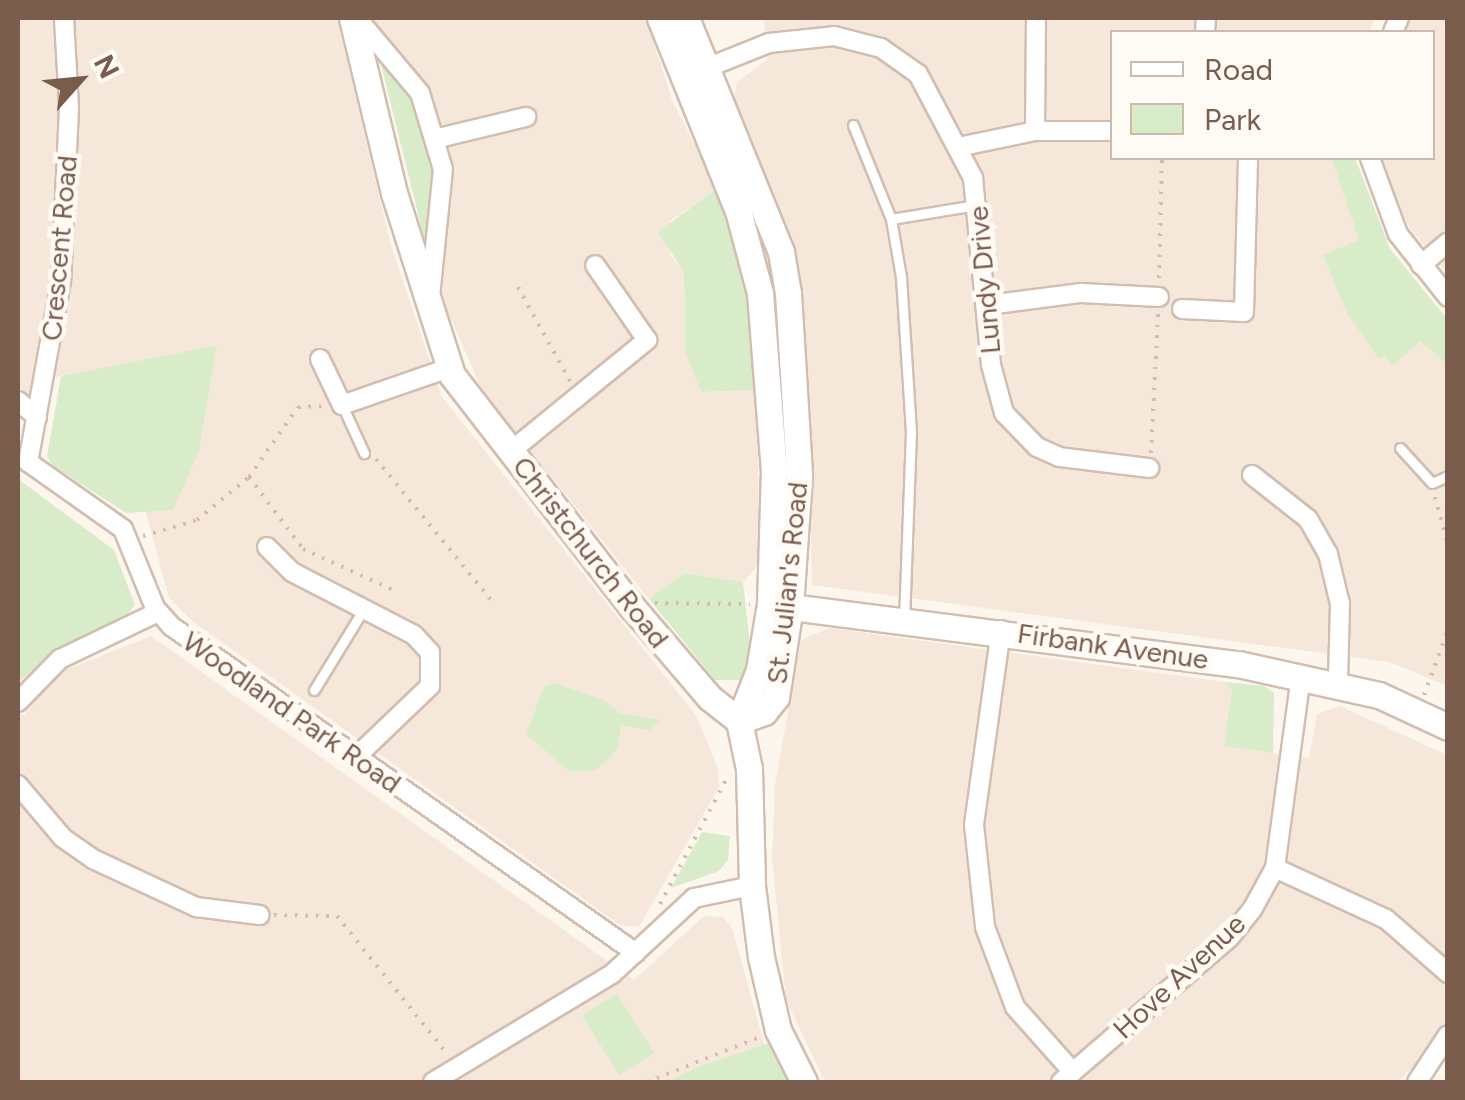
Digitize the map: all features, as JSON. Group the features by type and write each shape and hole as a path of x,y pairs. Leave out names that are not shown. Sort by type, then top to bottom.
{"street":[{"name":"Crescent Road","path":"37,417 56,330 66,214 64,18"},
{"path":"354,18 420,93 435,139 444,190 428,308"},
{"name":"Christchurch Road","path":"354,18 428,308 449,368 633,608 742,733"},
{"name":"St. Julian's Road","path":"660,18 691,74 749,244 781,389 780,605 742,733"},
{"name":"St. Julian's Road","path":"686,18 691,74"},
{"path":"856,37 857,18"},
{"path":"1035,130 1036,18"},
{"name":"Lundy Drive","path":"691,74 798,36 856,37 918,74 958,147 979,205 996,396 1020,433 1059,458 1149,468"},
{"path":"435,139 526,117"},
{"path":"958,147 1035,130 1110,131"},
{"path":"1182,310 1244,312 1248,160"},
{"path":"1371,160 1398,234 1448,298"},
{"path":"1421,265 1448,242"},
{"path":"511,451 648,340 594,265"},
{"path":"988,305 1080,293 1159,297"},
{"path":"320,359 342,405 449,368"},
{"path":"18,401 37,417"},
{"name":"Woodland Park Road","path":"37,417 30,464 120,526 158,612 356,757 636,953"},
{"path":"1252,475 1308,519 1328,554 1340,604 1338,683"},
{"path":"267,546 294,573 422,642 433,674 423,694 356,757"},
{"name":"Firbank Avenue","path":"780,605 1001,630 1301,676 1338,683 1416,710 1448,726"},
{"path":"18,702 60,659 158,612"},
{"path":"1001,630 974,825 985,928 1015,1007 1067,1077"},
{"name":"Hove Avenue","path":"1067,1077 1229,938 1274,868 1301,676"},
{"path":"742,733 752,886 778,1030 804,1082"},
{"path":"18,785 62,838 92,859 196,907 259,915"},
{"path":"1274,868 1386,920 1448,973"},
{"path":"433,1082 586,990 636,953 694,898 752,886"},
{"path":"1417,1082 1448,1035"}],"lane":[{"path":"853,125 891,219 902,277 911,430 904,618"},
{"path":"891,219 979,205"},
{"path":"342,405 364,453"},
{"path":"1400,448 1432,483 1448,476"},
{"path":"314,690 363,610"}],"path":[{"path":"518,287 554,362 580,395"},
{"path":"128,539 190,524 250,477 298,408 342,405"},
{"path":"364,453 377,459 490,599"},
{"path":"250,477 304,549 398,592"},
{"path":"1432,483 1448,545"},
{"path":"633,608 647,602 780,605"},
{"path":"1416,710 1448,630"},
{"path":"653,917 742,733"},
{"path":"259,915 337,916 457,1067"},
{"path":"647,1082 778,1030"}],"shaded area":[{"path":"18,18 337,18 390,242 442,397 696,715 718,768 719,787 639,927 620,925 192,621 169,598 145,509 216,345 36,381 29,396 18,386"},
{"path":"371,18 646,18 672,100 717,188 669,222 670,254 684,271 685,352 702,392 758,390 759,564 743,582 684,573 649,599 482,390 438,289 452,180 429,97"},
{"path":"764,18 1375,18 1370,30 1110,30 1110,160 1356,160 1390,249 1447,319 1447,686 1389,662 812,585 808,394 792,246 734,98 737,82 767,60"},
{"path":"1410,18 1447,18 1447,273 1408,226 1383,171 1381,160 1435,160 1435,30 1406,30"},
{"path":"829,628 1225,682 1232,690 1225,746 1309,758 1317,714 1340,706 1447,755 1447,1036 1397,1082 825,1082 786,1000 772,858 775,784 801,640"},
{"path":"151,636 634,980 704,916 723,917 732,928 765,1047 666,1082 18,1082 18,713 24,715 55,674"}],"green space":[{"path":"377,48 415,99 438,184 429,258"},
{"path":"1333,160 1356,160 1390,249 1447,319 1447,364 1421,341 1392,366 1384,356 1379,359 1347,313 1323,255 1359,240"},
{"path":"717,188 748,275 758,390 701,392 685,352 684,272 658,232"},
{"path":"217,345 199,451 173,510 126,513 52,465 47,456 61,376"},
{"path":"18,479 114,550 135,605 119,624 63,647 18,682"},
{"path":"684,573 743,582 751,655 740,680 715,680 649,599"},
{"path":"1225,682 1264,686 1274,693 1273,753 1224,746 1232,690"},
{"path":"555,683 605,701 620,713 659,720 650,730 621,725 618,747 605,762 593,771 569,771 526,734 544,687"},
{"path":"702,832 730,836 728,860 719,871 671,888"},
{"path":"617,994 654,1053 619,1075 582,1016"},
{"path":"781,1039 804,1082 666,1082 703,1065"}]}
